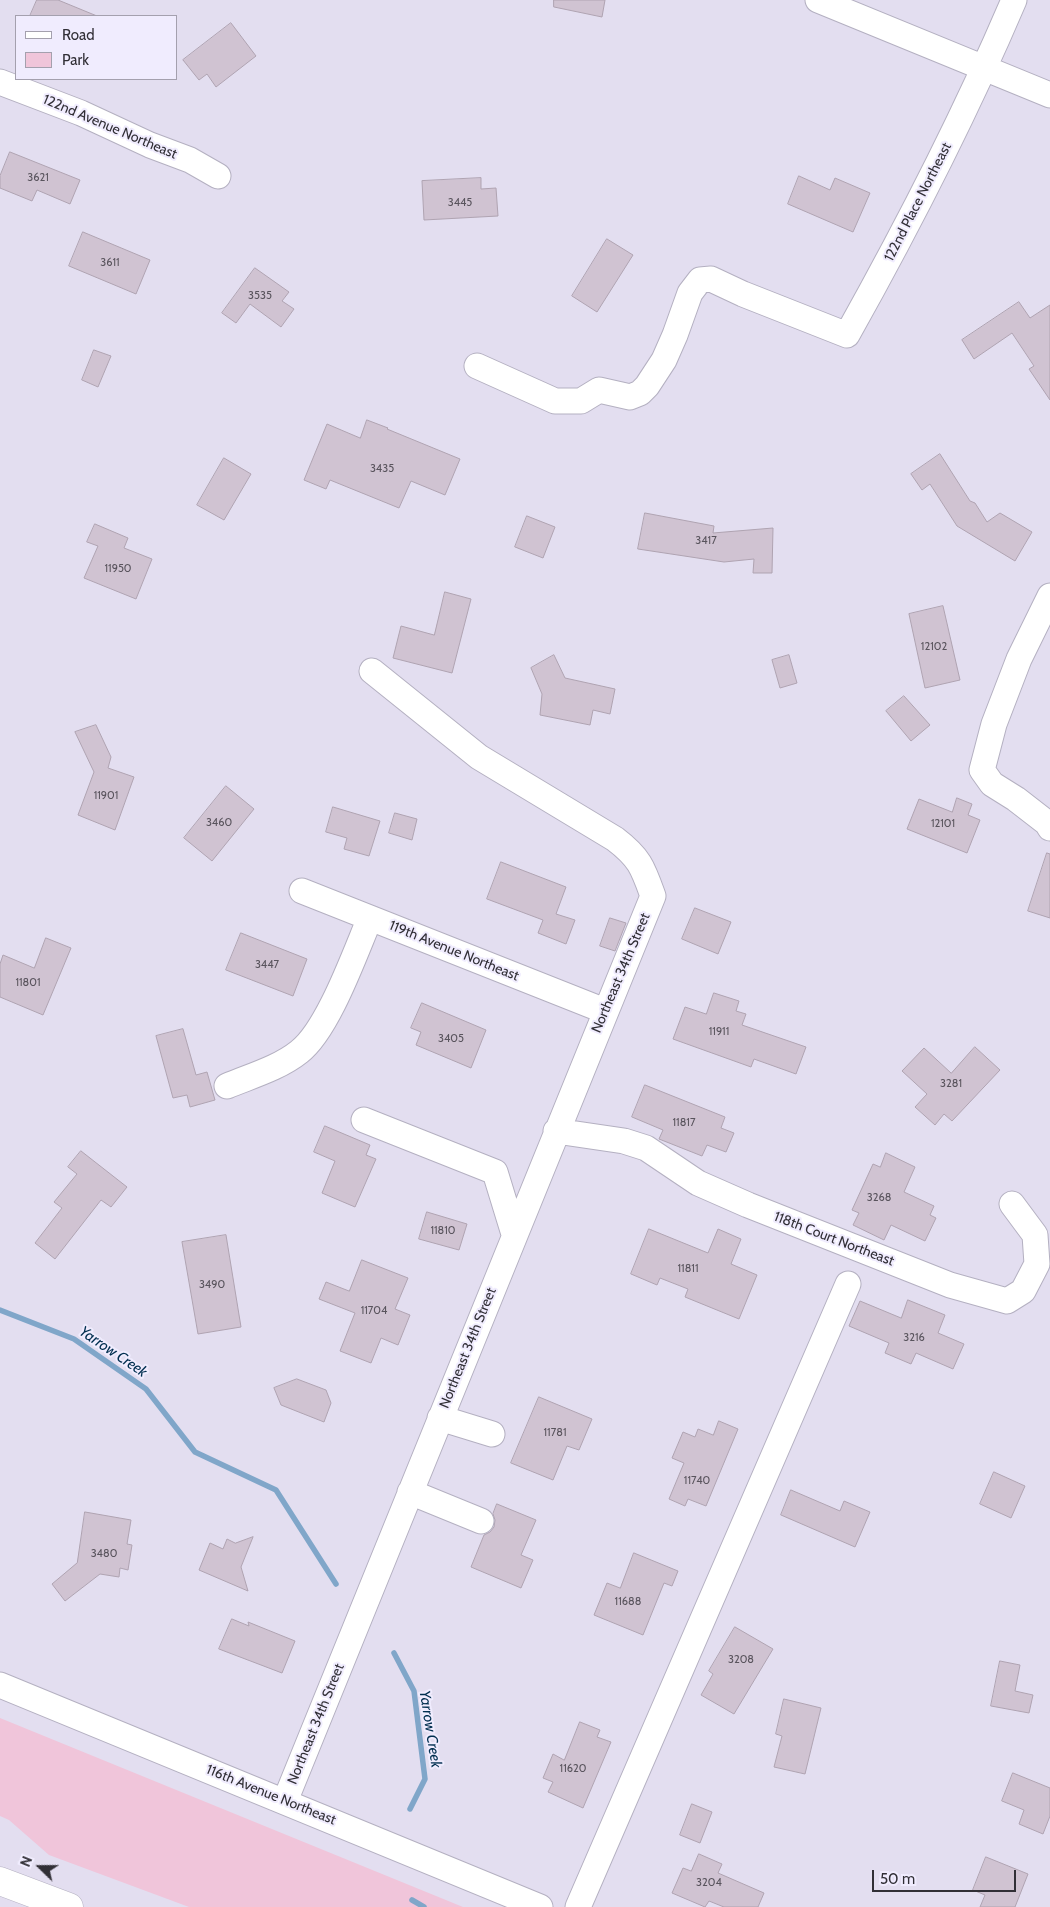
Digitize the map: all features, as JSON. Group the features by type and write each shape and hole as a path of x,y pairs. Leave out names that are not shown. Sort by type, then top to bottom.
{"highway":[{"path":"0,1881 68,1907"}],"street":[{"path":"818,0 1050,95"},
{"name":"122nd Place Northeast","path":"477,366 555,400 581,401 599,390 630,397 640,393 648,386 664,360 690,293 700,280 711,279 743,294 847,334 908,223 985,68 1014,0"},
{"name":"122nd Avenue Northeast","path":"0,82 81,113 150,145 190,160 218,176"},
{"path":"1050,596 1019,659 994,724 982,770 992,784 1016,799 1047,823 1050,828"},
{"name":"Northeast 34th Street","path":"285,1800 653,896 645,874 634,853 615,839 479,757 372,671"},
{"name":"119th Avenue Northeast","path":"302,891 605,1011"},
{"path":"227,1086 283,1062 300,1052 311,1040 326,1017 370,918"},
{"path":"364,1120 495,1172 514,1234"},
{"name":"118th Court Northeast","path":"556,1131 624,1141 646,1148 698,1183 748,1205 950,1285 1007,1301 1023,1291 1037,1264 1035,1235 1012,1204"},
{"path":"578,1907 848,1284"},
{"path":"440,1418 492,1434"},
{"path":"410,1492 481,1521"},
{"name":"116th Avenue Northeast","path":"0,1685 285,1800 540,1907"}],"green space":[{"path":"0,1718 463,1907 189,1907 49,1855 9,1820 0,1816"}],"building":[{"path":"37,0 58,0 95,15 30,15"},
{"path":"554,0 605,0 602,17 554,7"},
{"path":"231,23 256,56 216,87 207,74 199,80 183,60"},
{"path":"10,152 80,180 70,204 37,190 32,201 0,188 0,176"},
{"path":"799,176 830,190 835,178 870,193 853,232 788,204"},
{"path":"481,178 481,189 496,188 498,216 424,220 422,181"},
{"path":"83,232 150,260 136,294 69,266"},
{"path":"607,239 633,255 597,312 572,296"},
{"path":"255,268 289,292 282,301 294,309 281,327 250,304 236,323 222,313"},
{"path":"1019,302 1030,318 1050,305 1050,400 1029,369 1034,366 1012,333 974,359 962,340"},
{"path":"94,350 111,356 98,387 82,380"},
{"path":"367,420 460,459 445,495 411,481 399,508 330,480 326,489 304,480 327,424 360,438"},
{"path":"940,454 970,501 975,503 987,522 1000,513 1032,532 1015,561 957,526 930,484 922,490 911,474"},
{"path":"224,458 251,474 224,520 197,505"},
{"path":"645,513 714,526 713,533 773,528 772,573 753,573 754,559 724,562 638,549"},
{"path":"527,516 555,527 543,558 515,547"},
{"path":"95,524 128,538 124,548 152,559 136,599 84,578 98,546 87,542"},
{"path":"445,592 471,599 452,673 393,658 401,626 434,635"},
{"path":"943,606 960,680 925,688 909,614"},
{"path":"554,655 565,678 615,689 610,714 593,710 590,725 540,715 542,694 531,668"},
{"path":"789,655 797,683 780,688 772,660"},
{"path":"904,696 930,725 911,741 886,711"},
{"path":"96,725 111,757 108,768 134,777 115,830 78,815 94,772 75,732"},
{"path":"226,786 254,809 212,861 184,838"},
{"path":"957,798 972,804 968,815 980,820 967,853 907,829 919,799 952,812"},
{"path":"333,807 380,821 369,856 344,849 347,838 326,832"},
{"path":"395,813 417,819 412,840 389,833"},
{"path":"1047,853 1050,854 1050,918 1028,911"},
{"path":"501,862 566,887 556,914 575,920 566,944 538,933 543,920 487,899"},
{"path":"695,908 731,922 718,954 682,939"},
{"path":"610,918 626,923 615,951 600,946"},
{"path":"241,933 307,959 293,996 226,970"},
{"path":"46,938 71,948 43,1015 0,997 0,964 3,955 34,968"},
{"path":"714,993 739,1001 736,1011 746,1014 742,1025 806,1047 796,1074 754,1059 751,1067 673,1039 685,1007 706,1014"},
{"path":"422,1003 486,1030 471,1068 416,1045 421,1032 411,1028"},
{"path":"183,1029 196,1075 207,1072 215,1100 190,1107 187,1095 173,1098 156,1036"},
{"path":"975,1047 1000,1070 952,1121 944,1114 935,1125 915,1107 927,1094 902,1071 924,1048 951,1073"},
{"path":"645,1085 725,1117 721,1128 734,1133 726,1152 707,1145 702,1156 659,1139 663,1130 632,1117"},
{"path":"325,1126 370,1145 366,1155 376,1159 355,1207 322,1193 335,1161 314,1152"},
{"path":"81,1151 127,1187 111,1207 101,1200 55,1259 35,1243 62,1208 54,1202 77,1174 68,1167"},
{"path":"886,1153 915,1167 904,1192 934,1206 930,1215 936,1218 925,1241 891,1225 884,1240 853,1225 859,1213 852,1210 873,1164 880,1167"},
{"path":"427,1212 467,1224 459,1250 419,1239"},
{"path":"649,1229 708,1253 718,1229 741,1239 731,1264 757,1275 739,1319 685,1297 688,1289 660,1278 657,1285 631,1274"},
{"path":"226,1235 241,1327 198,1334 182,1242"},
{"path":"362,1260 408,1278 395,1309 410,1315 398,1345 381,1338 371,1363 340,1351 355,1313 319,1299 326,1282 349,1291"},
{"path":"908,1300 945,1315 938,1333 964,1344 953,1369 916,1353 911,1364 885,1353 889,1343 849,1326 860,1301 901,1318"},
{"path":"297,1379 326,1390 331,1403 324,1422 281,1405 274,1388"},
{"path":"539,1397 592,1419 579,1450 567,1446 553,1480 511,1463"},
{"path":"719,1421 738,1429 706,1506 688,1499 685,1506 669,1499 684,1463 672,1458 683,1432 695,1437 698,1429 713,1435"},
{"path":"994,1472 1025,1486 1011,1518 980,1504"},
{"path":"791,1490 840,1511 844,1501 870,1512 855,1547 781,1515"},
{"path":"497,1504 536,1520 521,1555 533,1560 521,1588 471,1567 484,1535 494,1527 495,1520 493,1514"},
{"path":"85,1512 131,1520 127,1544 132,1545 128,1570 120,1568 119,1577 100,1574 65,1601 52,1584 77,1563"},
{"path":"253,1537 241,1567 248,1591 199,1570 210,1543 223,1549 227,1539 235,1543"},
{"path":"634,1553 678,1571 672,1586 664,1583 643,1635 594,1615 607,1583 620,1588"},
{"path":"232,1619 249,1626 248,1622 295,1641 282,1673 219,1649"},
{"path":"735,1627 773,1649 734,1714 701,1695 713,1674 709,1671"},
{"path":"1000,1661 1020,1665 1015,1691 1033,1695 1029,1713 991,1706"},
{"path":"784,1699 821,1708 805,1774 774,1767 782,1736 776,1734"},
{"path":"580,1722 600,1730 597,1737 611,1742 583,1808 548,1792 553,1782 543,1778 553,1754 564,1760"},
{"path":"1013,1773 1050,1788 1050,1816 1043,1834 1019,1824 1024,1810 1002,1801"},
{"path":"692,1804 712,1812 700,1843 680,1835"},
{"path":"699,1854 722,1864 718,1873 764,1893 758,1907 724,1907 709,1901 705,1907 672,1893 683,1868 691,1871"},
{"path":"986,1857 1028,1874 1015,1907 980,1907 985,1895 973,1890"}],"waterway":[{"name":"Yarrow Creek","path":"0,1310 74,1339 146,1389 195,1452 276,1490 336,1584"},
{"name":"Yarrow Creek","path":"394,1653 414,1691 425,1779 410,1809"},
{"name":"Yarrow Creek","path":"412,1900 424,1907"}]}
